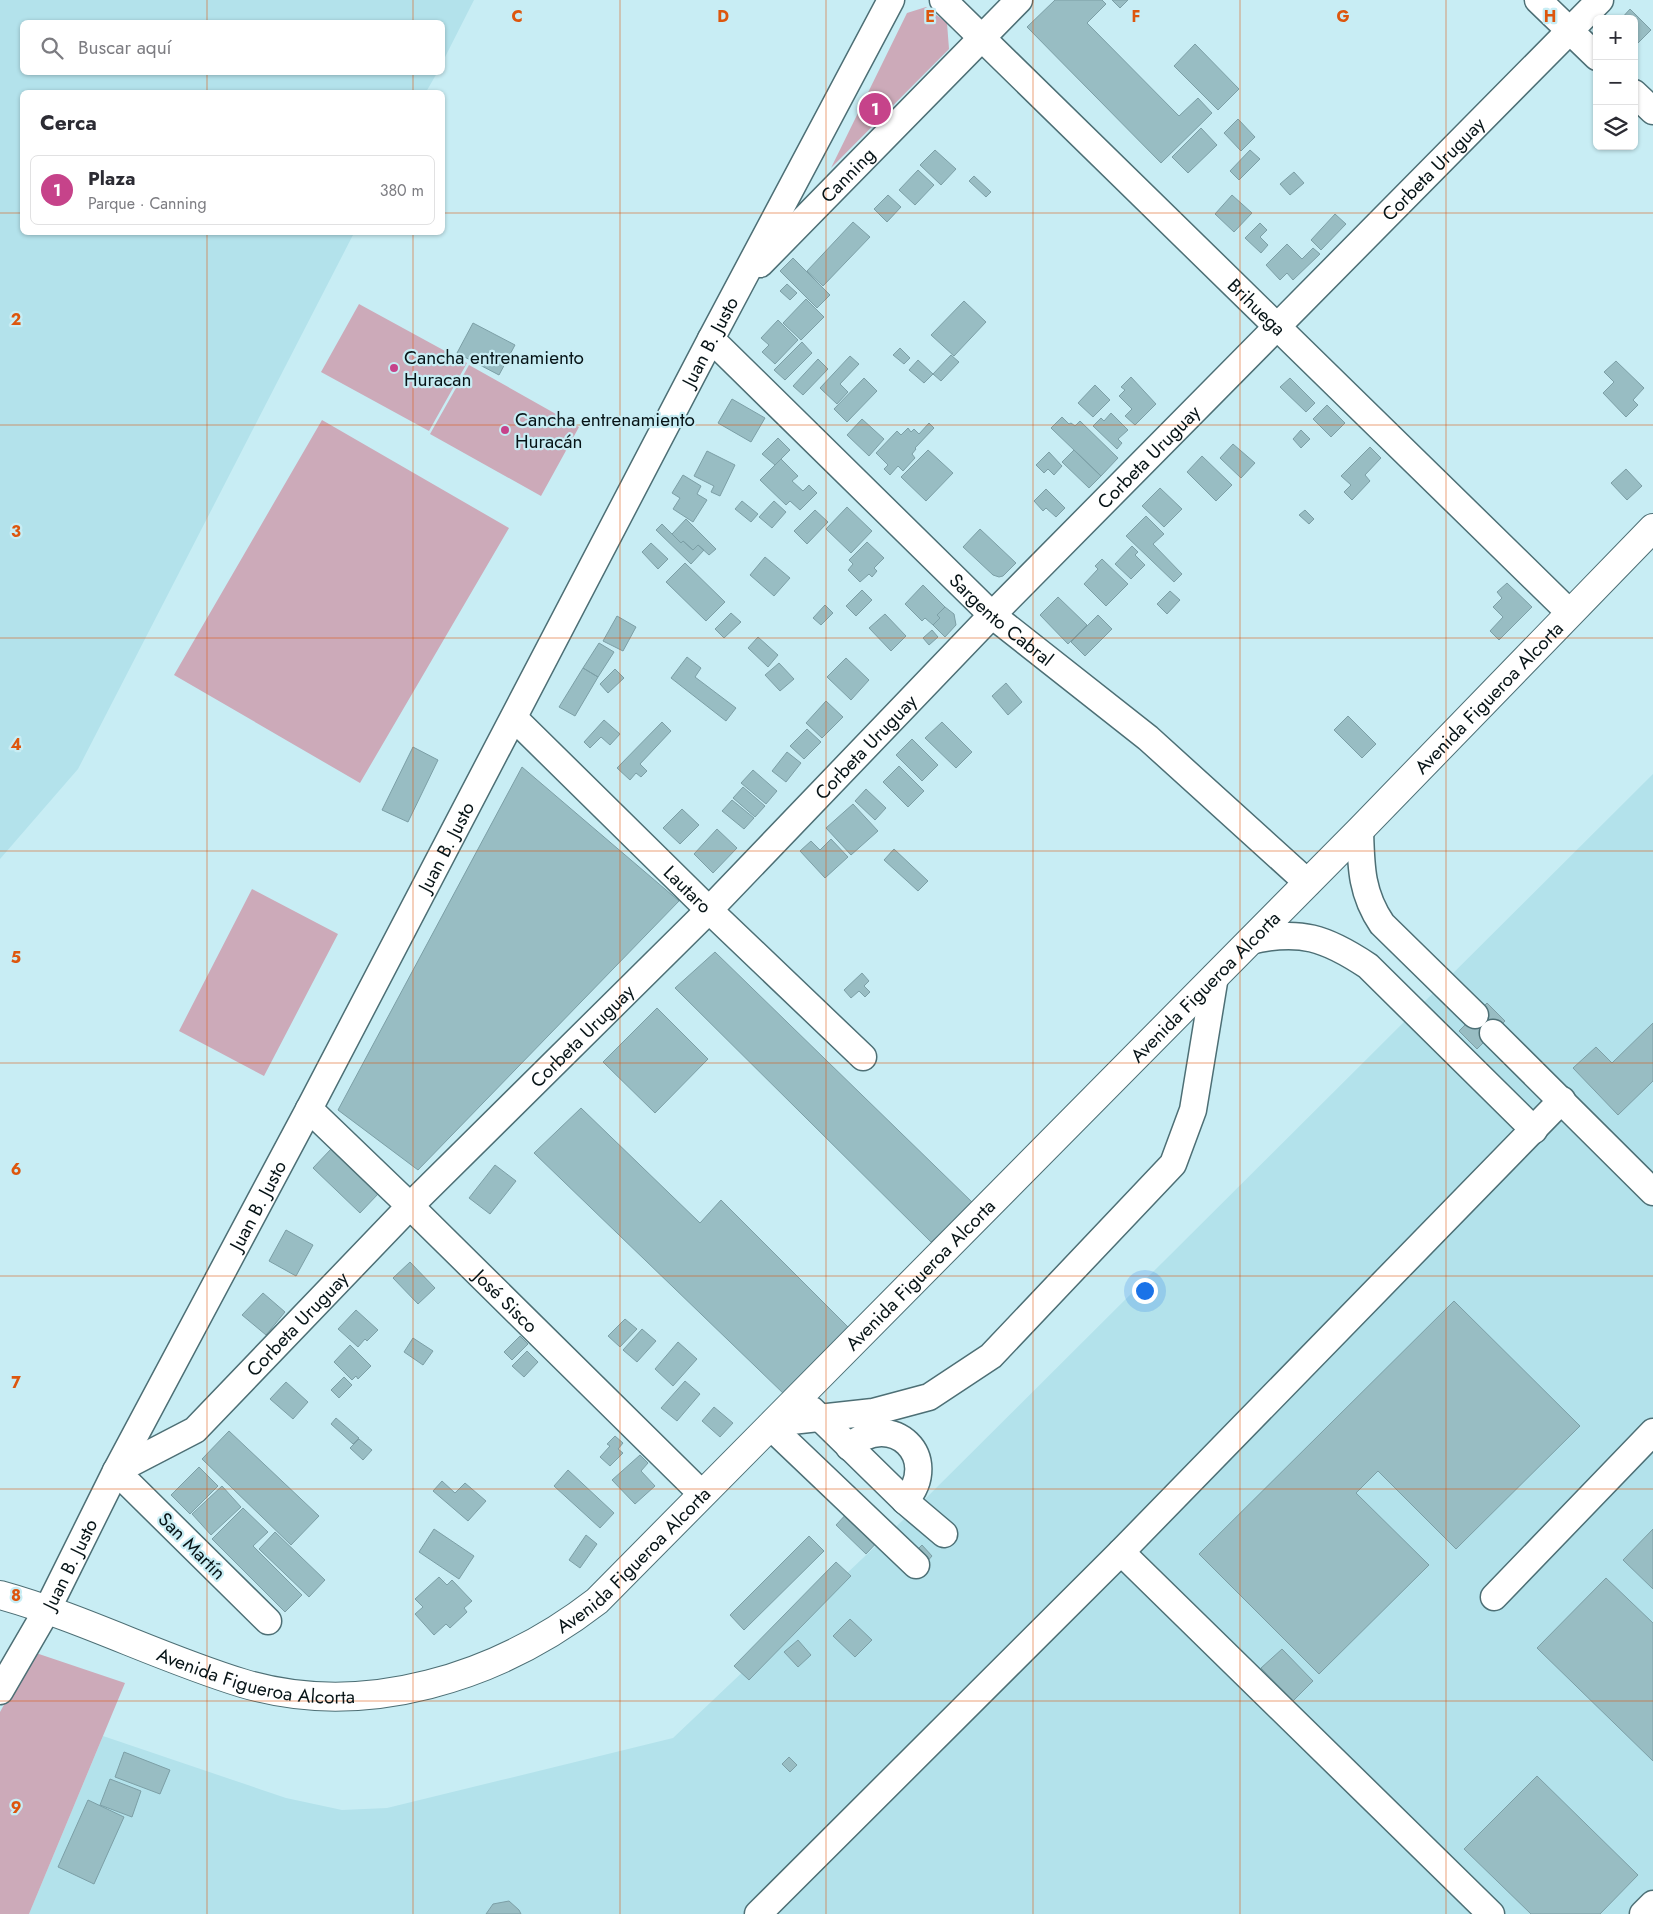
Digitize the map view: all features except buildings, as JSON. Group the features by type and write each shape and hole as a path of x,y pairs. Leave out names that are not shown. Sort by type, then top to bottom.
{"main road":[{"name":"Avenida Figueroa Alcorta","path":"0,1595 47,1610 182,1663 259,1687 283,1692 319,1695 354,1696 396,1692 442,1681 478,1669 513,1654 558,1629 597,1601 1308,883 1653,528"}],"street":[{"name":"Brihuega","path":"943,0 1570,613"},
{"name":"Canning","path":"739,286 1019,0"},
{"path":"1538,0 1593,53"},
{"name":"Corbeta Uruguay","path":"116,1471 195,1430 410,1206 709,910 992,615 1600,0"},
{"name":"Juan B. Justo","path":"0,1692 47,1610 116,1471 514,718 886,2"},
{"path":"1638,97 1653,111"},
{"name":"Sargento Cabral","path":"711,339 992,615 1148,738 1308,883"},
{"name":"Lautaro","path":"514,718 863,1058"},
{"path":"1360,830 1362,871 1367,895 1382,924 1653,1192"},
{"path":"1250,941 1273,935 1298,935 1323,940 1349,953 1368,966 1534,1130"},
{"path":"772,1424 873,1412 930,1397 991,1356 1173,1164 1193,1110 1215,976"},
{"path":"758,1914 1121,1552 1562,1100"},
{"name":"José Sisco","path":"309,1109 702,1494"},
{"path":"799,1396 905,1501 944,1534"},
{"path":"772,1424 916,1565"},
{"path":"849,1447 859,1438 871,1433 884,1432 896,1435 908,1443 915,1454 919,1466 914,1492 905,1501"},
{"path":"1494,1596 1653,1432"},
{"name":"San Martín","path":"116,1471 268,1621"},
{"path":"1121,1552 1490,1914"},
{"path":"1644,1914 1653,1904"}],"shaded area":[{"path":"0,0 474,0 445,57 445,20 20,20 20,75 436,75 427,90 20,90 20,235 353,235 78,769 0,859"},
{"path":"926,7 947,23 949,49 831,168 907,13"},
{"name":"Cancha entrenamiento Huracan","path":"359,304 467,363 429,431 321,372"},
{"name":"Cancha entrenamiento Huracán","path":"469,365 579,427 541,496 430,434"},
{"path":"322,420 509,528 360,783 174,675"},
{"path":"1653,774 1653,1914 29,1914 103,1736 286,1798 342,1810 387,1808 673,1738 920,1504"},
{"path":"252,889 338,934 264,1076 179,1031"},
{"path":"33,1652 125,1683 29,1914 0,1914 0,1712"}],"place":[{"name":"Plaza","path":"875,109"},
{"name":"Cancha entrenamiento Huracan","path":"394,368"},
{"name":"Cancha entrenamiento Huracán","path":"505,430"}]}
